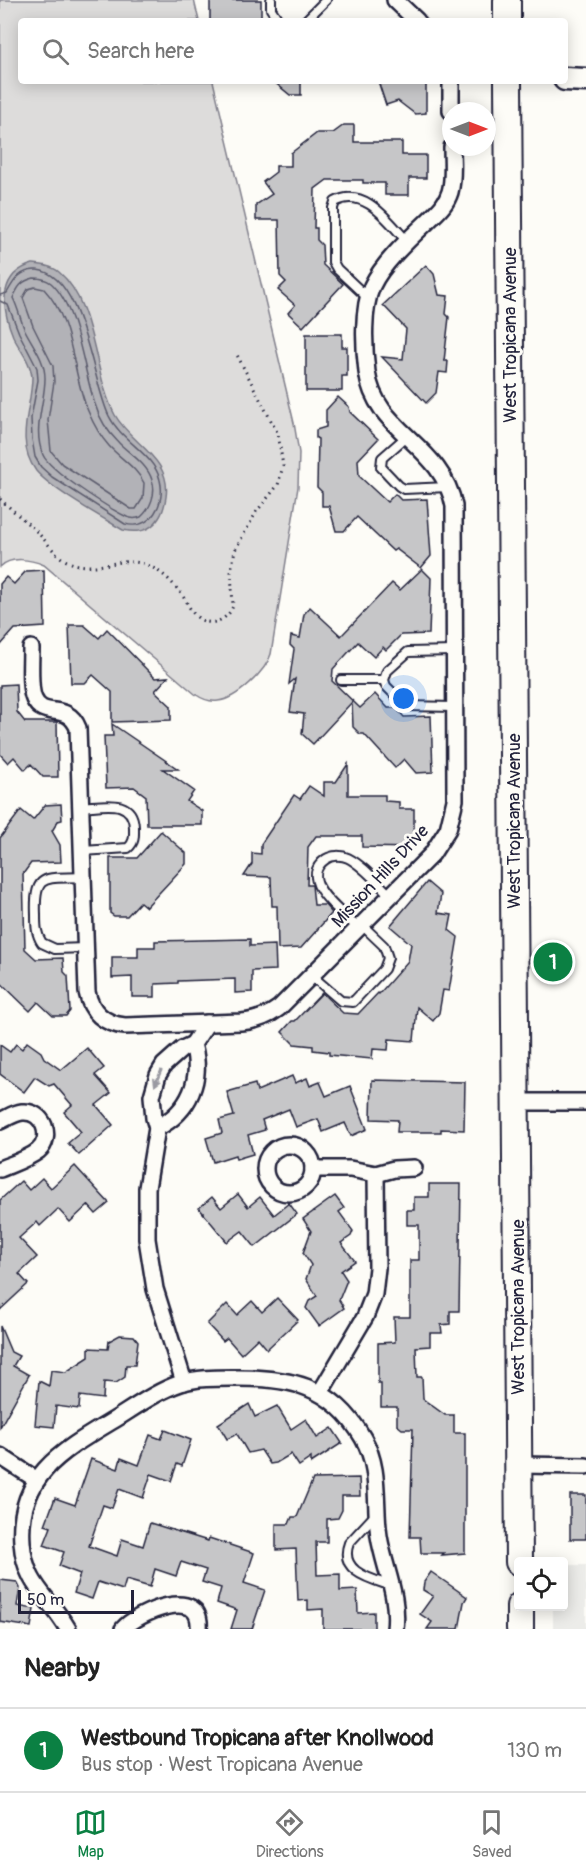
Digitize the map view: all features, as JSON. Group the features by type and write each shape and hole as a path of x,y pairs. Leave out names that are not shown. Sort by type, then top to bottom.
{"main road":[{"path":"507,0 507,18"},
{"name":"West Tropicana Avenue","path":"508,84 519,1557"},
{"path":"520,1611 520,1629"}],"street":[{"path":"395,0 414,18"},
{"path":"568,79 586,80"},
{"path":"451,84 451,102"},
{"name":"Mission Hills Drive","path":"31,648 34,701 43,709 67,714 76,722 78,728 88,1000 96,1012 108,1022 125,1026 207,1023 250,1021 270,1015 432,854 441,842 451,820 454,800 454,516 449,487 438,467 382,410 369,382 366,320 368,298 382,271 447,200 452,181 452,156"},
{"path":"184,1382 155,1289 147,1239 147,1188 157,1128 152,1096 158,1075 172,1056 193,1044 207,1023"},
{"path":"157,1128 176,1115 190,1097 197,1076 193,1044"},
{"path":"516,1102 586,1102"},
{"path":"0,1121 16,1114 29,1113 41,1120 46,1132 39,1150 0,1169"},
{"path":"313,1169 350,1169 376,1174 394,1169 414,1168"},
{"path":"320,1393 364,1317 374,1294 377,1268 376,1174"},
{"path":"68,1629 34,1585 24,1557 22,1543 24,1513 37,1480 51,1462 68,1448 164,1391 184,1382 205,1379 269,1378 295,1382 320,1393 345,1413 364,1440 375,1471 381,1545 393,1586 396,1610 395,1629"},
{"path":"0,1456 37,1480"},
{"path":"519,1465 586,1466"},
{"path":"123,1629 133,1621 176,1604 189,1607 194,1612 198,1618 198,1629"}],"lane":[{"path":"271,0 273,14 276,18"},
{"path":"308,18 326,0"},
{"path":"368,298 337,269 333,262 335,202 342,199 366,201 408,242"},
{"path":"407,436 382,458 381,467 404,489 449,487"},
{"path":"454,651 408,652 387,671 384,680 386,686 406,706 454,707"},
{"path":"341,680 384,680"},
{"path":"81,807 118,806 127,808 134,819 134,838 130,846 124,850 82,851"},
{"path":"311,975 341,1001 349,1003 356,1000 384,969 388,958 384,946 319,890 316,877 320,864 337,856 348,858 391,896"},
{"path":"83,877 50,879 41,883 35,895 36,923 38,938 45,946 55,949 86,948"},
{"path":"377,1513 349,1543 347,1560 355,1572 393,1586"}],"path":[{"path":"0,499 38,533 52,551 60,557 73,563 90,566 129,561 148,566 173,584 199,618 211,622 223,619 233,606 231,571 235,550 256,511 278,485 283,466 278,434 236,353"}],"shaded area":[{"path":"0,0 194,0 198,18 18,18 18,84 214,84 294,423 299,453 298,487 271,654 257,676 242,690 226,699 209,701 195,694 44,565 33,561 15,560 0,567"},
{"path":"568,1565 586,1565 586,1629 553,1629 553,1611 568,1611"}],"water":[{"path":"33,264 56,270 71,285 87,320 102,380 115,415 149,452 163,472 166,497 162,513 147,529 123,530 102,518 43,478 30,460 25,436 32,377 27,361 13,336 5,302 9,283 14,275 22,268"}],"building":[{"path":"210,0 261,0 261,18 210,18"},
{"path":"277,84 301,84 301,95 290,95"},
{"path":"379,84 426,84 426,113 415,114 398,101 386,105"},
{"path":"344,125 354,125 354,142 402,142 402,155 426,155 426,178 409,178 409,195 385,195 385,183 363,183 363,180 327,180 315,189 314,228 317,228 317,240 322,245 323,265 343,284 303,327 288,313 295,305 278,290 286,282 280,276 279,220 256,220 256,205 272,194 263,182 276,172 276,166 291,166 291,153 317,133 333,133"},
{"path":"426,265 434,274 439,295 448,296 446,314 449,317 444,361 448,361 447,373 439,372 436,393 426,403 382,357 403,359 406,329 383,305"},
{"path":"306,334 342,334 342,347 347,347 347,376 342,376 342,391 306,391"},
{"path":"338,397 378,439 358,460 359,476 387,502 395,494 401,500 427,499 431,556 421,568 396,549 393,551 357,517 344,531 336,531 329,506 322,506 322,492 317,487 318,439 316,430 326,427 326,410"},
{"path":"422,569 431,578 429,634 401,635 386,650 383,647 374,657 358,642 333,669 332,681 360,708 375,694 388,708 396,708 404,717 431,716 433,772 416,773 404,759 395,768 364,734 360,734 353,727 352,702 313,744 302,734 304,714 290,712 295,679 289,684 294,649 290,645 291,636 300,638 304,614 310,607 341,636 392,583 400,590"},
{"path":"44,570 45,627 15,629 0,646 0,584 6,577 14,584 26,571"},
{"path":"69,625 84,625 99,638 107,629 155,678 168,677 155,691 171,706 171,720 112,722 112,692 93,675 85,683 71,683"},
{"path":"16,684 17,712 25,722 57,722 58,777 43,777 31,764 25,770 14,757 8,763 0,754 0,685"},
{"path":"112,724 178,769 163,769 194,791 187,801 202,811 202,825 147,825 146,796 134,787 106,788 104,736 113,736"},
{"path":"348,764 348,795 385,795 385,801 399,802 399,809 414,809 414,848 362,847 362,836 316,836 308,847 307,885 312,885 314,905 325,905 332,913 301,948 278,949 277,906 272,906 271,877 244,876 252,864 252,853 261,854 261,844 294,795 300,799 309,786 324,796 324,782 336,782"},
{"path":"61,804 62,820 58,821 52,831 60,845 61,862 31,863 23,874 25,949 36,959 63,958 64,972 68,976 70,1011 66,1016 53,1016 38,1002 30,1011 0,982 0,838 21,810 33,820 45,805"},
{"path":"161,831 186,853 186,864 146,907 140,902 127,916 114,916 110,913 110,858 137,858"},
{"path":"427,882 441,894 438,913 452,915 449,930 458,937 449,991 443,990 439,1013 433,1021 417,1007 414,1041 389,1039 388,1050 373,1049 372,1059 329,1055 329,1052 313,1050 313,1046 294,1044 282,1032 322,993 343,1013 358,1014 408,961 411,944 390,926"},
{"path":"250,939 250,946 275,945 276,970 252,971 252,992 235,993 235,979 178,981 178,983 155,984 155,997 132,997 132,977 112,978 112,957 138,957 138,947 155,947 155,941"},
{"path":"27,1042 61,1070 87,1048 104,1068 95,1075 111,1093 96,1105 113,1125 79,1155 68,1143 81,1132 64,1112 72,1105 54,1084 49,1086 35,1077 24,1092 0,1074 0,1045 10,1052 16,1044 22,1049"},
{"path":"292,1076 295,1083 307,1078 310,1086 320,1082 326,1096 350,1086 367,1129 351,1136 345,1123 323,1132 318,1119 296,1127 289,1109 262,1120 265,1130 248,1135 253,1154 236,1159 235,1155 213,1162 206,1138 222,1133 219,1120 234,1116 227,1092 255,1084 257,1091"},
{"path":"372,1080 465,1082 464,1130 397,1132 398,1120 371,1119"},
{"path":"75,1166 109,1203 96,1214 88,1205 70,1222 58,1209 40,1226 37,1222 19,1238 37,1257 19,1274 28,1284 0,1310 0,1200 21,1181 29,1190 42,1178 51,1188"},
{"path":"429,1184 461,1184 459,1311 450,1311 450,1324 441,1325 442,1333 430,1333 430,1346 416,1347 417,1377 422,1377 423,1399 445,1415 454,1415 454,1433 465,1433 465,1553 442,1555 444,1553 421,1553 420,1537 410,1537 413,1429 402,1429 397,1425 397,1407 381,1407 381,1383 378,1383 378,1343 395,1342 394,1317 410,1317 410,1260 419,1260 419,1225 407,1225 407,1210 414,1210 414,1197 429,1197"},
{"path":"238,1194 248,1207 260,1197 274,1215 289,1203 297,1214 255,1247 242,1231 227,1242 199,1208 212,1197 221,1208"},
{"path":"335,1196 344,1208 339,1212 353,1231 351,1236 341,1243 355,1261 341,1271 347,1280 339,1300 344,1308 319,1326 306,1308 309,1301 317,1296 306,1279 311,1265 303,1253 311,1231 303,1219"},
{"path":"277,1298 298,1320 267,1349 258,1338 241,1354 227,1338 223,1341 207,1324 227,1304 237,1315 252,1301 262,1312"},
{"path":"0,1326 11,1352 19,1356 13,1366 29,1375 0,1427"},
{"path":"120,1335 134,1336 138,1341 135,1365 126,1365 125,1377 116,1383 104,1382 103,1399 80,1396 79,1409 56,1406 54,1427 35,1425 39,1381 49,1386 51,1370 66,1372 89,1357 89,1348 108,1349 109,1341"},
{"path":"249,1404 255,1417 277,1406 291,1429 306,1419 317,1438 332,1428 342,1443 311,1463 311,1458 299,1466 291,1454 270,1464 261,1450 248,1453 237,1434 227,1439 218,1424"},
{"path":"165,1430 191,1440 182,1466 177,1464 171,1481 151,1474 143,1498 119,1489 112,1508 103,1505 89,1546 117,1556 122,1539 143,1546 150,1523 208,1541 209,1538 254,1553 244,1583 265,1590 252,1629 231,1629 237,1610 217,1603 221,1588 202,1582 206,1570 181,1562 176,1576 155,1569 150,1587 126,1580 123,1590 98,1582 92,1599 74,1593 80,1574 59,1566 64,1552 44,1545 51,1527 45,1525 55,1498 75,1505 91,1459 118,1469 121,1458 139,1465 150,1435 161,1439"},
{"path":"359,1478 360,1496 342,1496 342,1510 338,1518 327,1519 327,1542 316,1542 317,1575 340,1574 340,1591 357,1590 358,1613 374,1612 374,1629 323,1629 323,1609 308,1610 308,1600 298,1601 296,1549 276,1550 276,1524 289,1524 292,1517 297,1517 313,1479"},
{"path":"570,1495 586,1495 586,1539 570,1539"},
{"path":"431,1572 467,1597 459,1629 427,1629 432,1622 420,1614 433,1596 423,1590 424,1582"},
{"path":"0,1580 17,1582 20,1588 17,1606 34,1609 31,1627 0,1622"}],"place":[{"name":"Westbound Tropicana after Knollwood","path":"553,962"}]}
